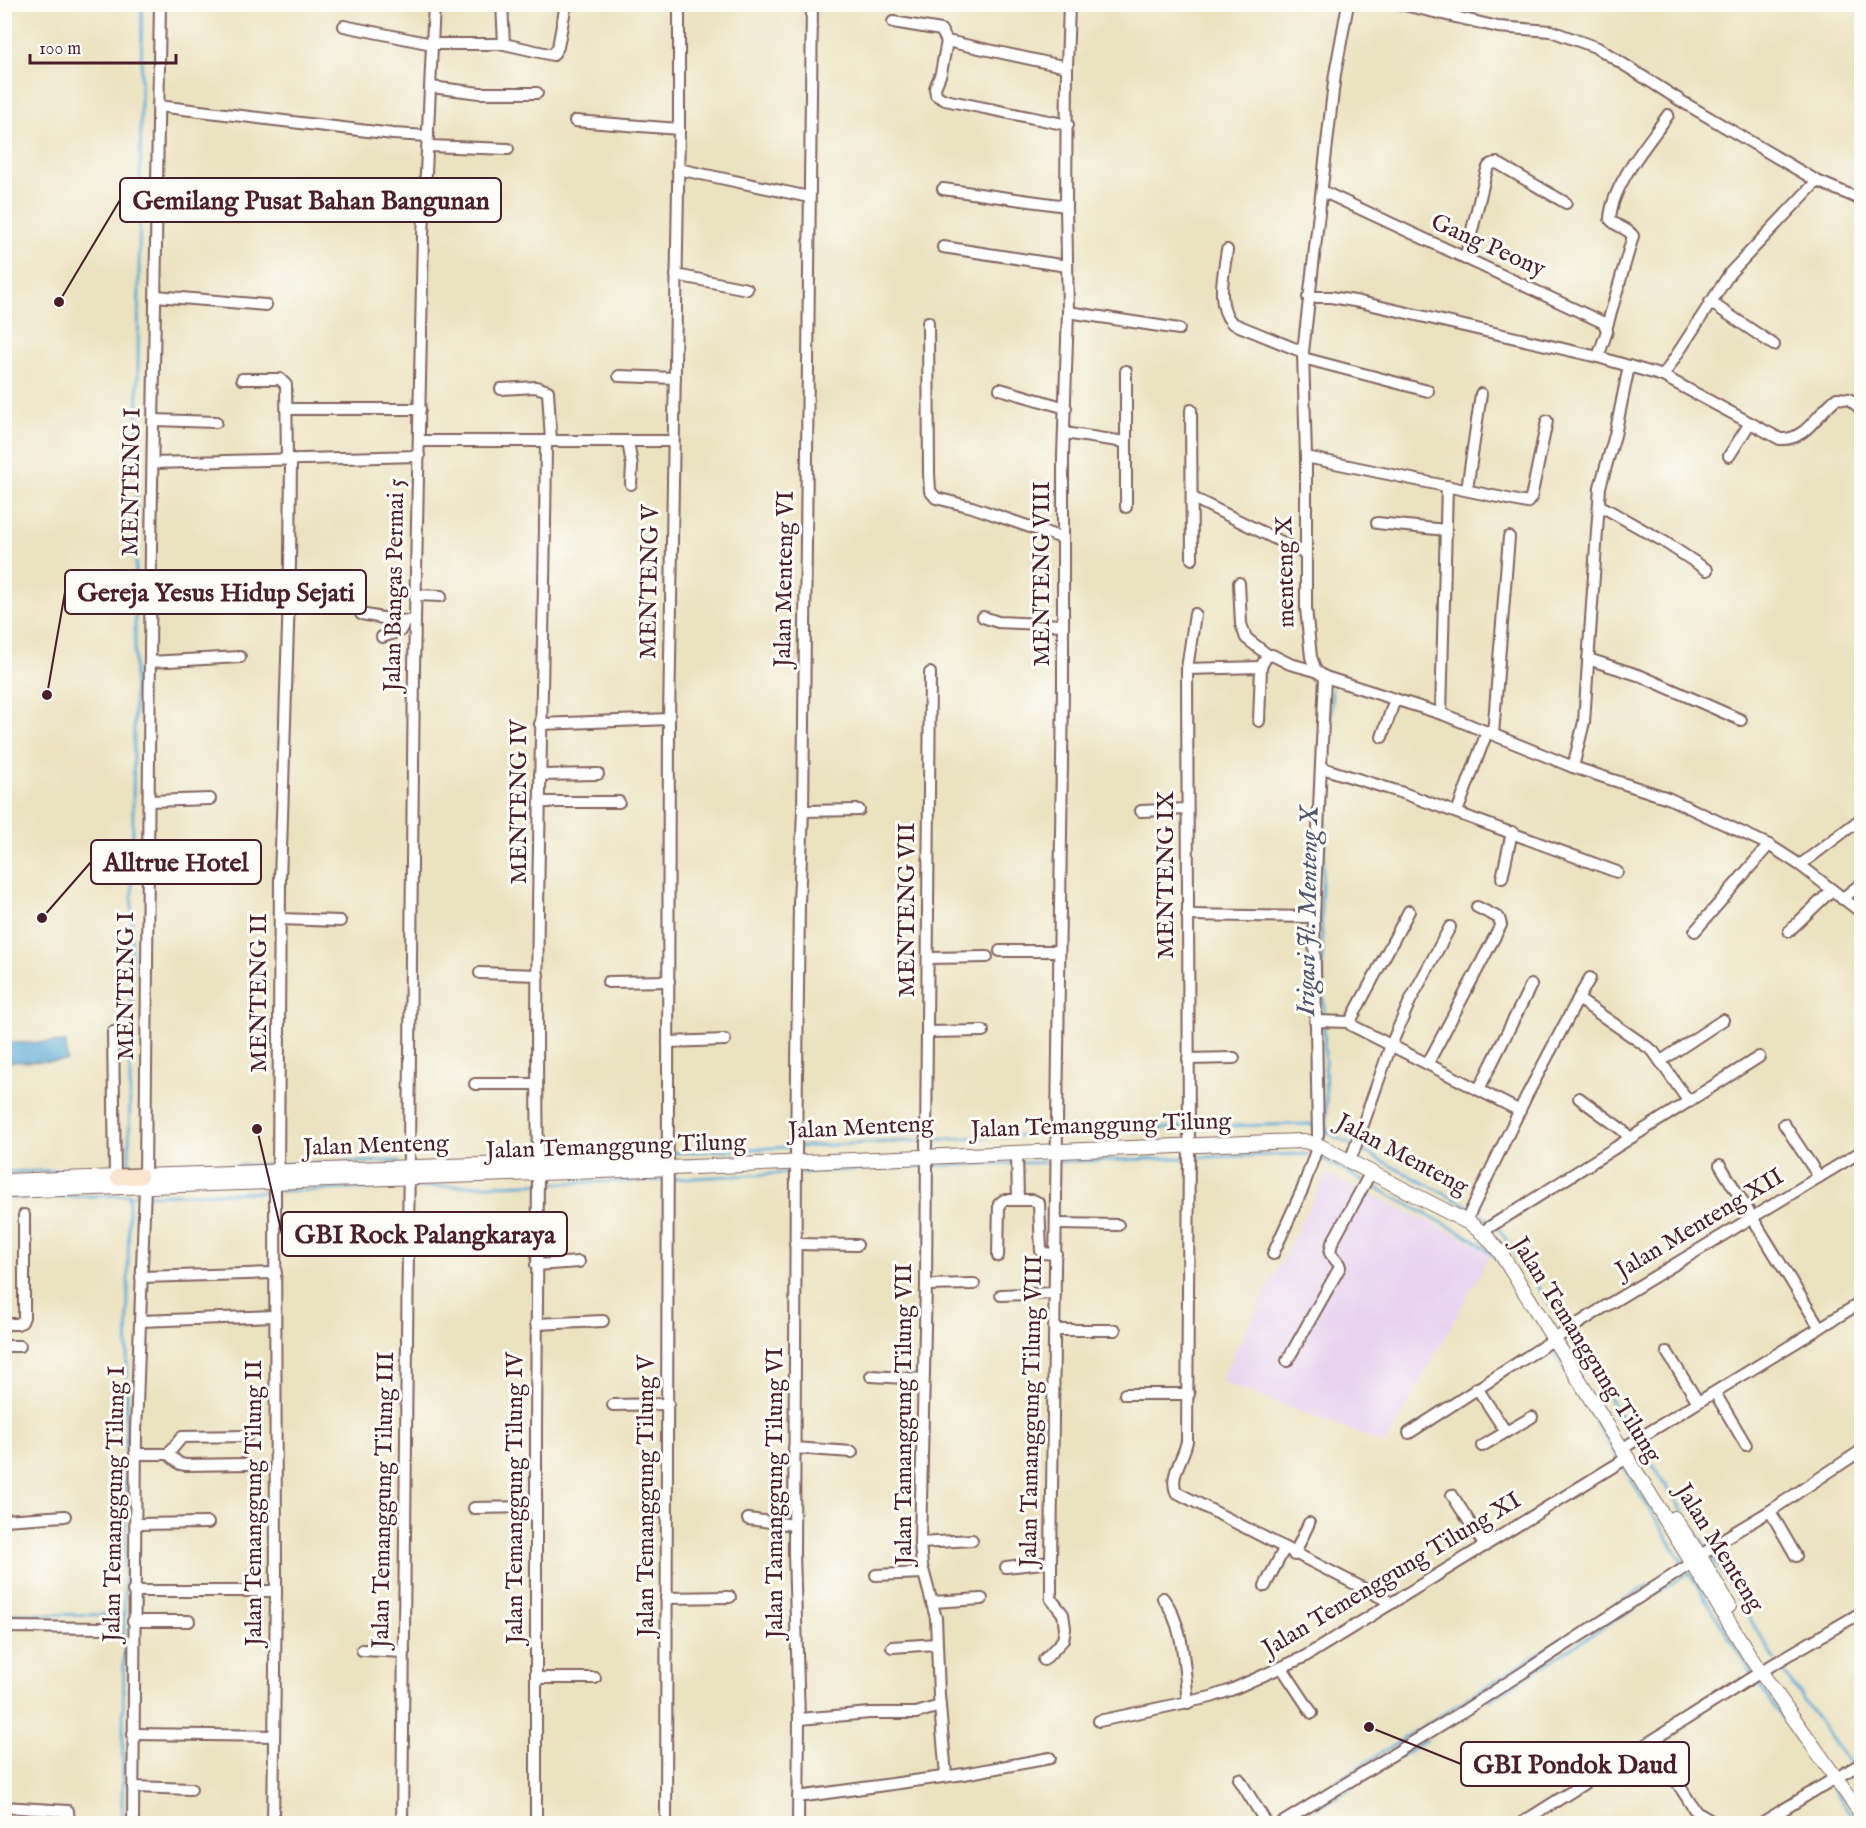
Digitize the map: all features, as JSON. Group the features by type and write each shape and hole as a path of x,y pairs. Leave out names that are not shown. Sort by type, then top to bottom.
{"main road":[{"name":"Jalan Temanggung Tilung","path":"117,1180 142,1181"}],"street":[{"name":"MENTENG I","path":"142,1181 160,4"},
{"name":"Jalan Bangas Permai 5","path":"409,1172 410,622 416,595 423,235 434,4"},
{"path":"502,4 504,44"},
{"path":"344,26 432,44 504,44 553,54 558,47 566,4"},
{"name":"MENTENG V","path":"667,1164 669,719 679,4"},
{"name":"Jalan Menteng VI","path":"796,1158 799,903 803,811 812,4"},
{"name":"MENTENG VIII","path":"1057,1147 1063,687 1062,538 1068,312 1066,206 1069,4"},
{"name":"menteng X","path":"1318,1140 1314,917 1318,796 1322,768 1321,674 1311,657 1306,608 1306,456 1303,355 1335,74 1348,4"},
{"path":"1400,4 1498,27 1551,30 1598,48 1681,101 1817,181 1861,200"},
{"path":"893,22 941,30 947,40 941,73 935,88 936,95 945,100 1068,125"},
{"path":"947,40 1067,67"},
{"path":"431,87 480,93 537,93"},
{"path":"158,106 384,133 428,141 508,149"},
{"path":"1598,357 1633,236 1630,232 1615,225 1610,219 1611,208 1622,183 1668,115"},
{"path":"575,121 679,129"},
{"path":"1465,259 1488,166 1492,163 1497,163 1566,203"},
{"path":"678,169 809,197"},
{"path":"1663,376 1730,273 1817,181"},
{"path":"943,189 1066,206"},
{"name":"Gang Peony","path":"1322,191 1576,309 1607,326"},
{"path":"943,247 1067,266"},
{"path":"1227,250 1222,294 1225,316 1232,322 1303,355 1428,391"},
{"path":"676,275 747,289"},
{"path":"156,296 266,304"},
{"path":"1308,297 1331,297 1360,302 1598,357 1663,376 1780,439 1788,440 1801,435 1837,398 1848,399 1862,410"},
{"path":"1710,302 1774,345"},
{"path":"1068,312 1179,329"},
{"path":"928,322 929,474 932,496 972,507 1062,538"},
{"path":"1573,767 1584,722 1603,471 1615,435 1628,367"},
{"path":"1126,371 1126,507"},
{"path":"619,376 675,378"},
{"name":"MENTENG II","path":"242,379 280,379 286,385 289,459 277,1177"},
{"name":"MENTENG IV","path":"501,389 536,387 548,392 540,724 538,1168"},
{"path":"1000,389 1066,408"},
{"path":"1467,489 1481,394"},
{"path":"287,410 420,409"},
{"path":"1191,410 1192,559"},
{"path":"154,420 216,422"},
{"path":"1306,456 1524,503 1529,502 1547,422"},
{"path":"1729,456 1750,423"},
{"path":"1064,433 1125,442"},
{"path":"419,441 673,441"},
{"path":"628,441 632,466 631,484"},
{"path":"153,464 419,456"},
{"path":"1441,713 1447,486"},
{"path":"1193,498 1306,554"},
{"path":"1599,505 1663,541 1707,570"},
{"path":"1377,523 1446,530"},
{"path":"1457,812 1490,733 1509,537"},
{"path":"1239,583 1241,624 1246,638 1269,656 1441,713 1573,767 1668,798 1769,845 1800,865 1862,913"},
{"path":"416,595 441,596"},
{"path":"361,614 410,622"},
{"name":"MENTENG IX","path":"1195,614 1187,669 1189,1394 1187,1441 1174,1479 1176,1492 1289,1552"},
{"path":"983,617 998,622 1062,625"},
{"path":"381,637 400,631 410,622"},
{"path":"1259,721 1261,667 1266,657 1269,656"},
{"path":"150,662 240,657"},
{"path":"1588,659 1641,676 1741,720"},
{"path":"1187,669 1261,667"},
{"name":"MENTENG VII","path":"926,1152 930,673"},
{"path":"1382,737 1395,699"},
{"path":"540,724 669,719"},
{"path":"1322,768 1457,812 1617,872"},
{"path":"540,775 598,774"},
{"path":"149,801 210,799"},
{"path":"540,802 620,802"},
{"path":"1141,811 1187,809"},
{"path":"803,811 860,810"},
{"path":"1800,865 1862,818"},
{"path":"1502,878 1512,832"},
{"path":"1695,930 1769,845"},
{"path":"1842,899 1862,884"},
{"path":"1789,931 1832,890"},
{"path":"1428,1063 1501,925 1499,918 1477,907"},
{"path":"1350,1022 1409,911"},
{"path":"1187,915 1314,917"},
{"path":"280,919 340,921"},
{"path":"1353,1154 1391,1045 1410,1001 1450,927"},
{"path":"1000,951 1058,951"},
{"path":"928,958 987,957"},
{"path":"480,973 538,975"},
{"path":"1469,1215 1520,1111 1590,978"},
{"path":"608,982 669,981"},
{"path":"1479,1089 1531,985"},
{"path":"1578,999 1641,1041 1661,1061 1689,1102"},
{"path":"1661,1061 1723,1020"},
{"path":"1315,1021 1350,1022"},
{"path":"1350,1022 1352,1027 1520,1111"},
{"path":"927,1032 983,1031"},
{"path":"113,1032 117,1180"},
{"path":"668,1042 725,1040"},
{"path":"1188,1059 1234,1058"},
{"path":"1488,1228 1759,1058"},
{"path":"475,1084 537,1084"},
{"path":"1579,1098 1630,1138"},
{"path":"1784,1124 1819,1177"},
{"path":"1273,1254 1303,1188 1318,1140"},
{"name":"Jalan Temanggung Tilung","path":"142,1181 667,1164 926,1152 1017,1153 1057,1147 1189,1141 1318,1140 1371,1172 1465,1221 1486,1236 1504,1257 1558,1337 1763,1670 1839,1776 1862,1815"},
{"name":"Jalan Menteng","path":"1318,1140 1353,1154 1469,1215 1488,1228 1511,1256 1558,1337"},
{"name":"Jalan Menteng","path":"926,1152 1057,1147"},
{"name":"Jalan Tamanggung Tilung VIII","path":"1044,1660 1062,1640 1065,1628 1063,1614 1051,1599 1050,1563 1057,1147"},
{"name":"Jalan Menteng XII","path":"1409,1433 1558,1337 1862,1151"},
{"name":"Jalan Tamanggung Tilung VII","path":"926,1152 926,1285 920,1543 923,1573 936,1618 946,1776"},
{"path":"1017,1153 1018,1200"},
{"name":"Jalan Tamanggung Tilung VI","path":"796,1158 794,1525 799,1719 798,1824"},
{"name":"Jalan Temanggung Tilung V","path":"666,1824 667,1164"},
{"path":"1720,1165 1820,1328"},
{"name":"Jalan Temanggung Tilung IV","path":"536,1824 538,1168"},
{"name":"Jalan Temanggung Tilung III","path":"402,1824 409,1172"},
{"path":"1287,1361 1340,1268 1330,1253 1332,1243 1371,1172"},
{"name":"Jalan Temanggung Tilung II","path":"273,1824 276,1591 274,1316 277,1177"},
{"name":"Jalan Temanggung Tilung","path":"4,1191 47,1184 117,1180"},
{"name":"Jalan Temanggung Tilung","path":"4,1181 47,1184"},
{"name":"Jalan Temanggung Tilung I","path":"133,1824 133,1591 142,1181"},
{"path":"998,1256 999,1204 1004,1200 1033,1200 1039,1203 1041,1251 1056,1254"},
{"path":"4,1324 17,1324 22,1322 24,1317 24,1215"},
{"path":"1057,1224 1118,1225"},
{"path":"795,1244 857,1245"},
{"path":"536,1265 579,1262"},
{"path":"141,1277 276,1273"},
{"path":"926,1285 974,1284"},
{"path":"1001,1295 1055,1293"},
{"name":"Jalan Temenggung Tilung XI","path":"1099,1721 1188,1703 1222,1693 1282,1668 1310,1653 1485,1546 1698,1402 1862,1302"},
{"path":"140,1321 274,1316"},
{"path":"536,1324 603,1321"},
{"path":"1055,1330 1115,1330"},
{"path":"4,1346 20,1346"},
{"path":"1667,1352 1698,1402"},
{"path":"871,1376 924,1379"},
{"path":"1477,1388 1506,1432"},
{"path":"1715,1393 1746,1445"},
{"path":"1125,1394 1189,1394"},
{"path":"612,1405 668,1404"},
{"path":"1482,1446 1532,1417"},
{"path":"168,1454 182,1437 247,1436"},
{"path":"794,1448 852,1452"},
{"path":"1280,1824 1462,1712 1862,1450"},
{"path":"135,1454 168,1454 180,1464 186,1465 247,1464"},
{"path":"1452,1495 1485,1546"},
{"path":"474,1508 536,1508"},
{"path":"1770,1511 1796,1556"},
{"path":"4,1520 65,1516"},
{"path":"748,1519 794,1525"},
{"path":"136,1524 208,1523"},
{"path":"1265,1586 1309,1523"},
{"path":"920,1543 972,1540"},
{"path":"1289,1552 1392,1603"},
{"path":"1006,1567 1050,1563"},
{"path":"876,1575 923,1573"},
{"path":"133,1591 276,1591"},
{"path":"666,1598 730,1597"},
{"path":"1163,1598 1170,1608 1179,1637 1188,1703"},
{"path":"932,1602 982,1599"},
{"path":"1520,1824 1763,1670 1862,1612"},
{"path":"133,1621 189,1621"},
{"path":"4,1627 109,1628"},
{"path":"892,1647 937,1644"},
{"path":"362,1650 404,1652"},
{"path":"1282,1668 1312,1713"},
{"path":"536,1678 595,1678"},
{"path":"799,1719 870,1713 916,1713 940,1706"},
{"path":"133,1734 274,1736"},
{"path":"1647,1744 1661,1768 1677,1782 1696,1812 1717,1824"},
{"path":"798,1797 946,1776 1050,1758"},
{"path":"1760,1824 1776,1820 1839,1776 1862,1763"},
{"path":"1839,1776 1862,1801"},
{"path":"1239,1779 1267,1824"},
{"path":"133,1787 191,1789"},
{"path":"4,1807 68,1811 69,1824"}],"shaded area":[{"path":"1326,1174 1474,1243 1490,1255 1386,1444 1220,1381"}],"water":[{"path":"66,1042 67,1061 5,1062 5,1043"}],"waterway":[{"path":"129,1170 142,4"},
{"name":"Irigasi Jl. Menteng X","path":"1324,1017 1321,906 1332,689"},
{"name":"Irigasi Jl. Menteng X","path":"1324,1024 1327,1133"},
{"path":"670,1153 1189,1127 1311,1124 1316,1126"},
{"path":"1322,1129 1353,1146"},
{"path":"1359,1149 1470,1207"},
{"path":"672,1179 927,1166 1301,1154 1315,1155 1363,1181"},
{"path":"148,1168 399,1161"},
{"path":"118,1169 141,1168"},
{"path":"4,1172 111,1169"},
{"path":"279,1191 665,1180"},
{"path":"1369,1184 1475,1240 1495,1257"},
{"path":"9,1198 272,1192"},
{"path":"122,1824 129,1194"},
{"path":"1475,1210 1492,1222"},
{"path":"1497,1226 1565,1328"},
{"path":"1569,1334 1634,1437"},
{"path":"1551,1346 1618,1459"},
{"path":"1638,1442 1706,1548"},
{"path":"1622,1465 1764,1693 1858,1824"},
{"path":"1710,1553 1775,1660"},
{"path":"1490,1700 1688,1573"},
{"path":"1270,1823 1648,1585"},
{"path":"4,1614 125,1615"},
{"path":"1779,1666 1862,1781"},
{"path":"1294,1824 1426,1740"}],"place":[{"name":"Gemilang Pusat Bahan Bangunan","path":"59,302"},
{"name":"Gereja Yesus Hidup Sejati","path":"47,695"},
{"name":"Alltrue Hotel","path":"42,918"},
{"name":"GBI Rock Palangkaraya","path":"257,1129"},
{"name":"GBI Pondok Daud","path":"1369,1727"}]}
